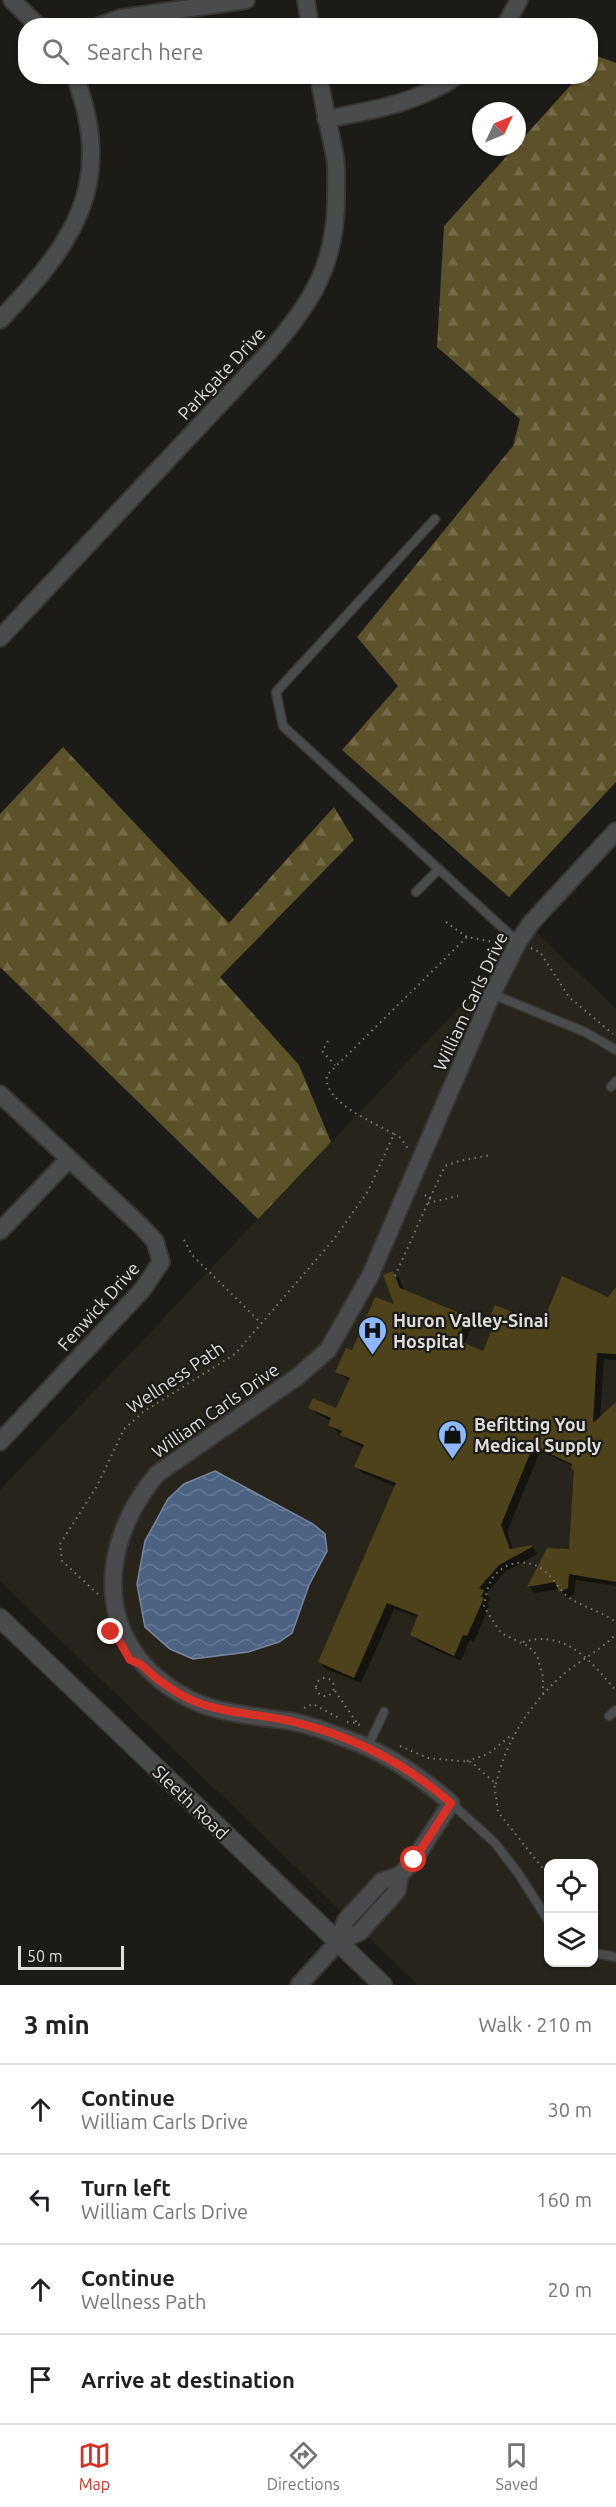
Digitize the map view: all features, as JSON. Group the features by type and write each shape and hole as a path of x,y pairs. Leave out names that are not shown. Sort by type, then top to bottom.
{"street":[{"path":"12,0 30,18"},
{"path":"121,18 246,0"},
{"path":"306,0 309,18"},
{"path":"509,18 519,0"},
{"path":"0,320 51,264 70,235 82,210 91,153 85,102 78,84"},
{"name":"Parkgate Drive","path":"0,638 268,353 295,322 316,289 327,263 334,237 336,211 335,159 320,84"},
{"path":"326,119 415,99 445,84"},
{"name":"William Carls Drive","path":"451,1803 370,1741 348,1739 298,1723 198,1703 153,1676 142,1664 122,1633 113,1596 115,1554 120,1534 145,1489 157,1474 297,1377 328,1350 370,1276 492,994 517,943 531,923 616,831"},
{"name":"Fenwick Drive","path":"0,1094 155,1241 161,1262 143,1289 0,1442"},
{"path":"0,1232 69,1159"},
{"name":"Sleeth Road","path":"0,1618 383,1985"},
{"path":"299,1985 338,1942 346,1920 382,1881 400,1875 414,1860 451,1803"}],"lane":[{"path":"435,519 276,692 283,726 517,943"},
{"path":"416,892 439,869"},
{"path":"492,994 585,1032 616,1050"},
{"path":"370,1741 384,1712"},
{"path":"451,1803 495,1843 544,1913"},
{"path":"598,1954 616,1957"}],"path":[{"path":"446,922 463,936 517,943 540,952 570,997 616,1037"},
{"path":"328,1041 322,1051 336,1065 467,937"},
{"name":"Wellness Path","path":"105,1599 62,1561 60,1544 97,1486 124,1429 143,1412 235,1354 334,1239 368,1191 394,1134 345,1106 333,1095 326,1080 327,1075 336,1065"},
{"path":"430,1198 445,1166 490,1155"},
{"path":"428,1203 458,1196"},
{"path":"184,1240 192,1255 261,1323"},
{"path":"543,1694 543,1677 537,1655 521,1642 501,1633 484,1607 493,1577 509,1564 534,1563 545,1570 570,1599 607,1615 616,1622"},
{"path":"544,1869 498,1812 494,1797 501,1764 516,1732 543,1694 566,1672 602,1648 616,1634"},
{"path":"521,1642 533,1639 554,1639 587,1658 616,1691"},
{"path":"334,1690 329,1695 322,1695 318,1692 317,1683 321,1679 330,1678 334,1683 334,1690 370,1741 428,1758 451,1762 467,1761 488,1754 516,1732"},
{"path":"298,1713 312,1704 340,1719 357,1723"},
{"path":"467,1761 496,1785"}],"shaded area":[{"name":"Huron Valley-Sinai Hospital","path":"534,929 616,1009 616,1985 418,1985 0,1582 0,1490"}],"green space":[{"path":"598,56 616,63 616,782 509,897 342,750 398,686 357,637 513,446 520,419 437,347 444,226 507,156 526,156 526,135 572,84 598,84"},
{"path":"63,747 229,923 334,807 354,840 220,977 299,1065 331,1142 258,1219 0,967 0,814"}],"water":[{"path":"215,1471 313,1524 325,1534 327,1551 309,1585 292,1633 279,1642 248,1652 193,1659 170,1649 145,1627 137,1584 145,1541 168,1499 184,1484"}],"building":[{"path":"393,1271 400,1288 467,1316 457,1340 483,1351 492,1329 486,1327 495,1305 542,1324 562,1276 608,1297 616,1287 616,1354 597,1353 593,1423 616,1402 616,1582 569,1574 568,1588 559,1592 555,1582 527,1587 547,1548 569,1549 574,1470 571,1468 572,1464 533,1446 501,1525 510,1549 531,1545 532,1547 499,1565 479,1588 484,1590 481,1597 484,1598 467,1636 463,1635 454,1656 410,1635 418,1615 387,1603 354,1678 318,1662 396,1483 354,1467 364,1445 340,1435 342,1431 328,1425 331,1418 308,1408 313,1398 336,1408 350,1378 335,1372 346,1348 352,1350 375,1297 394,1304 383,1275"}],"place":[{"name":"Huron Valley-Sinai Hospital","path":"372,1356"},
{"name":"Befitting You Medical Supply","path":"453,1460"}],"route":[{"path":"111,1632 117,1637 130,1660 142,1664 169,1688 198,1703 298,1723 348,1739 426,1782 451,1803 414,1860"}]}
